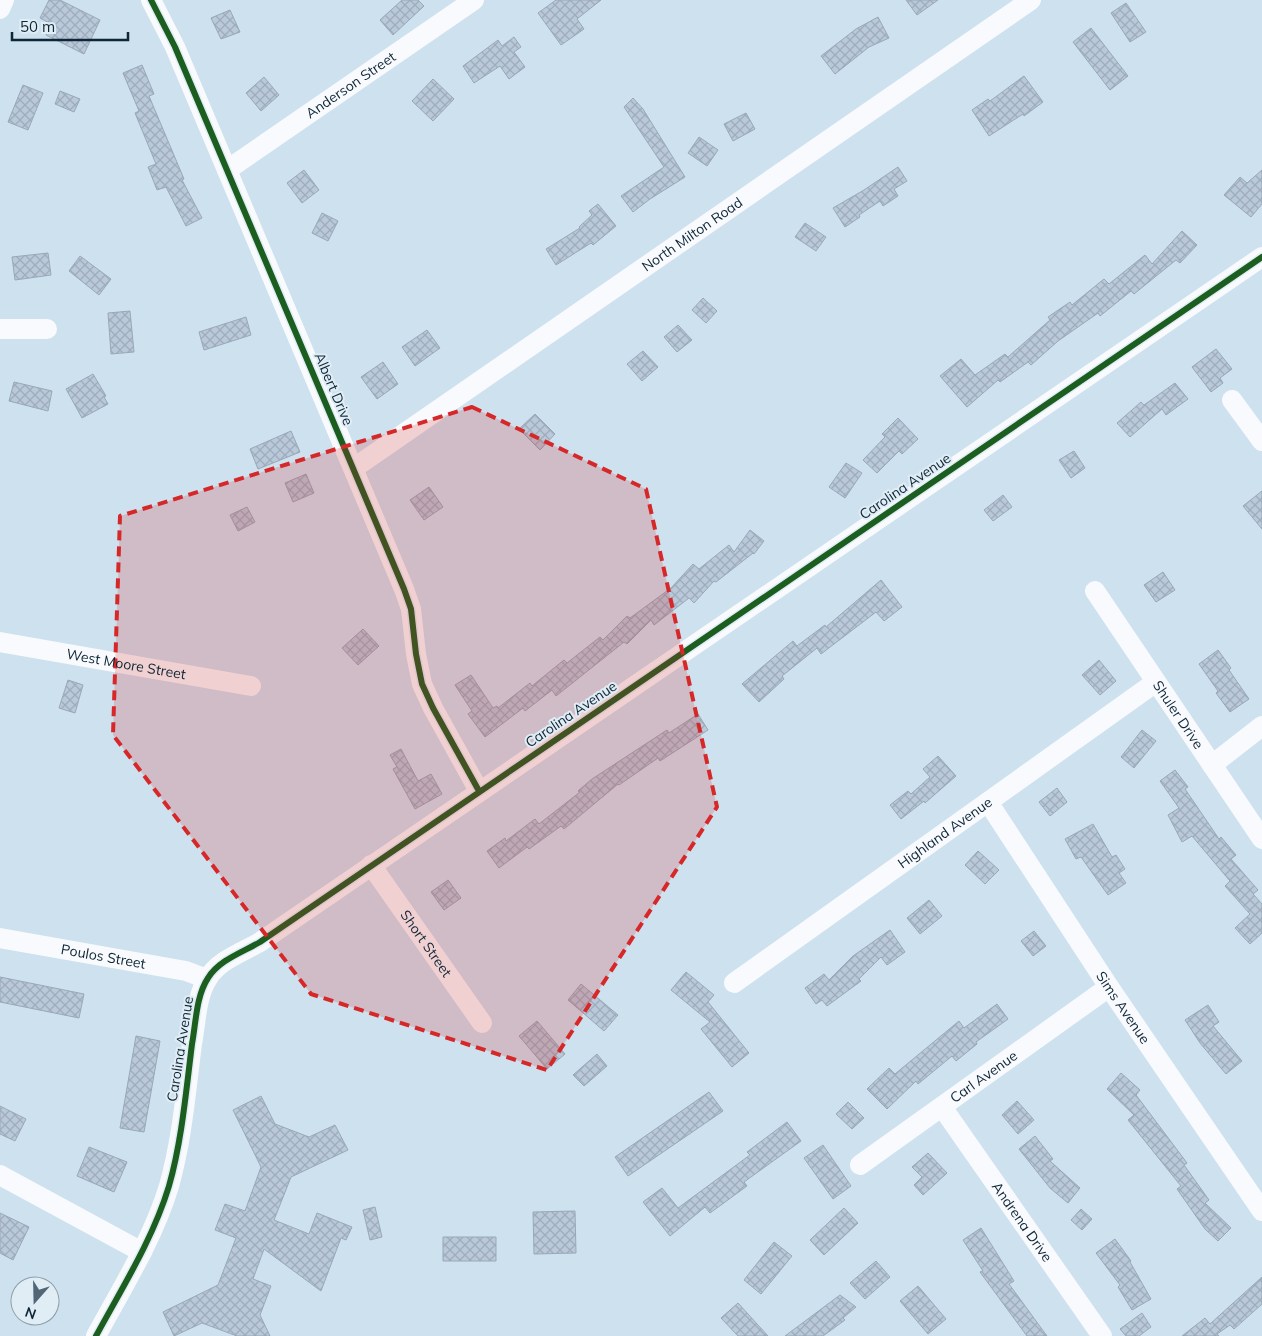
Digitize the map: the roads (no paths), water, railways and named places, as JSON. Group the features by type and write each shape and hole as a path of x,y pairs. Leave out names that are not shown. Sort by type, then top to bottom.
{"street":[{"path":"0,9 4,0"},
{"name":"Albert Drive","path":"151,0 175,47 354,468 411,609 416,654 422,684 433,708 479,791"},
{"name":"Anderson Street","path":"227,170 450,7 474,0"},
{"name":"North Milton Road","path":"354,468 1030,0"},
{"name":"Carolina Avenue","path":"96,1336 142,1252 158,1217 168,1186 178,1142 198,1004 207,979 216,967 260,942 1262,257"},
{"path":"0,329 47,329"},
{"path":"1232,400 1262,442"},
{"name":"Shuler Drive","path":"1095,591 1262,839"},
{"name":"West Moore Street","path":"0,642 251,686"},
{"name":"Highland Avenue","path":"734,983 1156,682"},
{"path":"1212,765 1262,726"},
{"name":"Sims Avenue","path":"988,802 1109,987 1262,1211"},
{"name":"Short Street","path":"371,865 482,1022"},
{"name":"Poulos Street","path":"0,938 186,971 207,979"},
{"name":"Carl Avenue","path":"860,1165 1109,987"},
{"name":"Andrena Drive","path":"942,1107 1102,1336"},
{"path":"0,1175 142,1252"}]}
